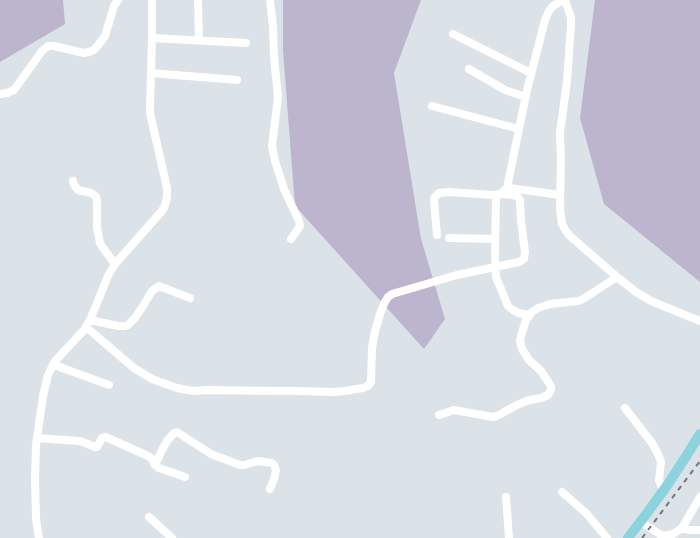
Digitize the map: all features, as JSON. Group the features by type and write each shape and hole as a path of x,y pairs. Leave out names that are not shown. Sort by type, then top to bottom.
{"main road":[{"path":"628,538 663,490 700,434"}],"street":[{"path":"0,94 14,90 42,51 48,46 84,53 92,51 96,48 104,36 114,6 118,0"},
{"path":"39,538 36,519 35,478 37,438 43,396 48,375 53,364 88,323 108,276 115,264 164,208 167,188 150,113 152,0"},
{"path":"198,0 199,41"},
{"path":"270,0 278,97 272,146 284,189 299,221 300,226 291,239"},
{"path":"507,188 531,73 544,20 553,6 566,4 571,18 571,25 567,81 560,133 560,209 562,224 566,232 636,292 651,301 700,321"},
{"path":"454,34 531,73"},
{"path":"152,38 246,43"},
{"path":"469,69 505,90 526,97"},
{"path":"151,74 237,80"},
{"path":"432,106 519,129"},
{"path":"73,181 78,190 91,193 96,197 97,228 100,243 115,264"},
{"path":"529,315 518,313 508,306 497,282 495,267 495,239 498,195 507,188 560,195"},
{"path":"88,323 134,368 152,379 177,388 195,391 345,391 363,388 368,386 371,382 372,348 375,331 381,311 388,297 392,294 457,275 519,262 525,257 520,200 517,196 449,192 439,193 434,198 437,235"},
{"path":"449,238 495,239"},
{"path":"439,415 454,410 492,417 529,400 545,396 550,392 551,387 546,377 529,360 522,349 520,342 523,326 529,315 538,308 550,304 581,300 617,277"},
{"path":"88,323 118,326 128,325 135,318 152,291 159,286 190,298"},
{"path":"53,364 109,385"},
{"path":"625,408 652,443 658,454 661,462 658,480 663,490"},
{"path":"155,465 167,441 174,432 178,432 211,454 240,465 258,461 272,463 276,470 270,489"},
{"path":"37,438 79,440 96,447 102,438 106,437 144,453 151,458 155,465 159,468 185,476"},
{"path":"562,492 586,512 608,538"},
{"path":"506,497 509,521 509,538"},
{"path":"640,522 665,537 673,534 682,528 700,497"},
{"path":"149,517 172,538"},
{"path":"682,528 689,530 700,530"}],"shaded area":[{"path":"0,0 63,0 65,24 0,62"},
{"path":"283,0 421,0 394,73 421,239 445,319 424,349 295,206 283,51"},
{"path":"595,0 700,0 700,282 604,204 580,118"}],"railway":[{"path":"642,538 700,461"}]}
